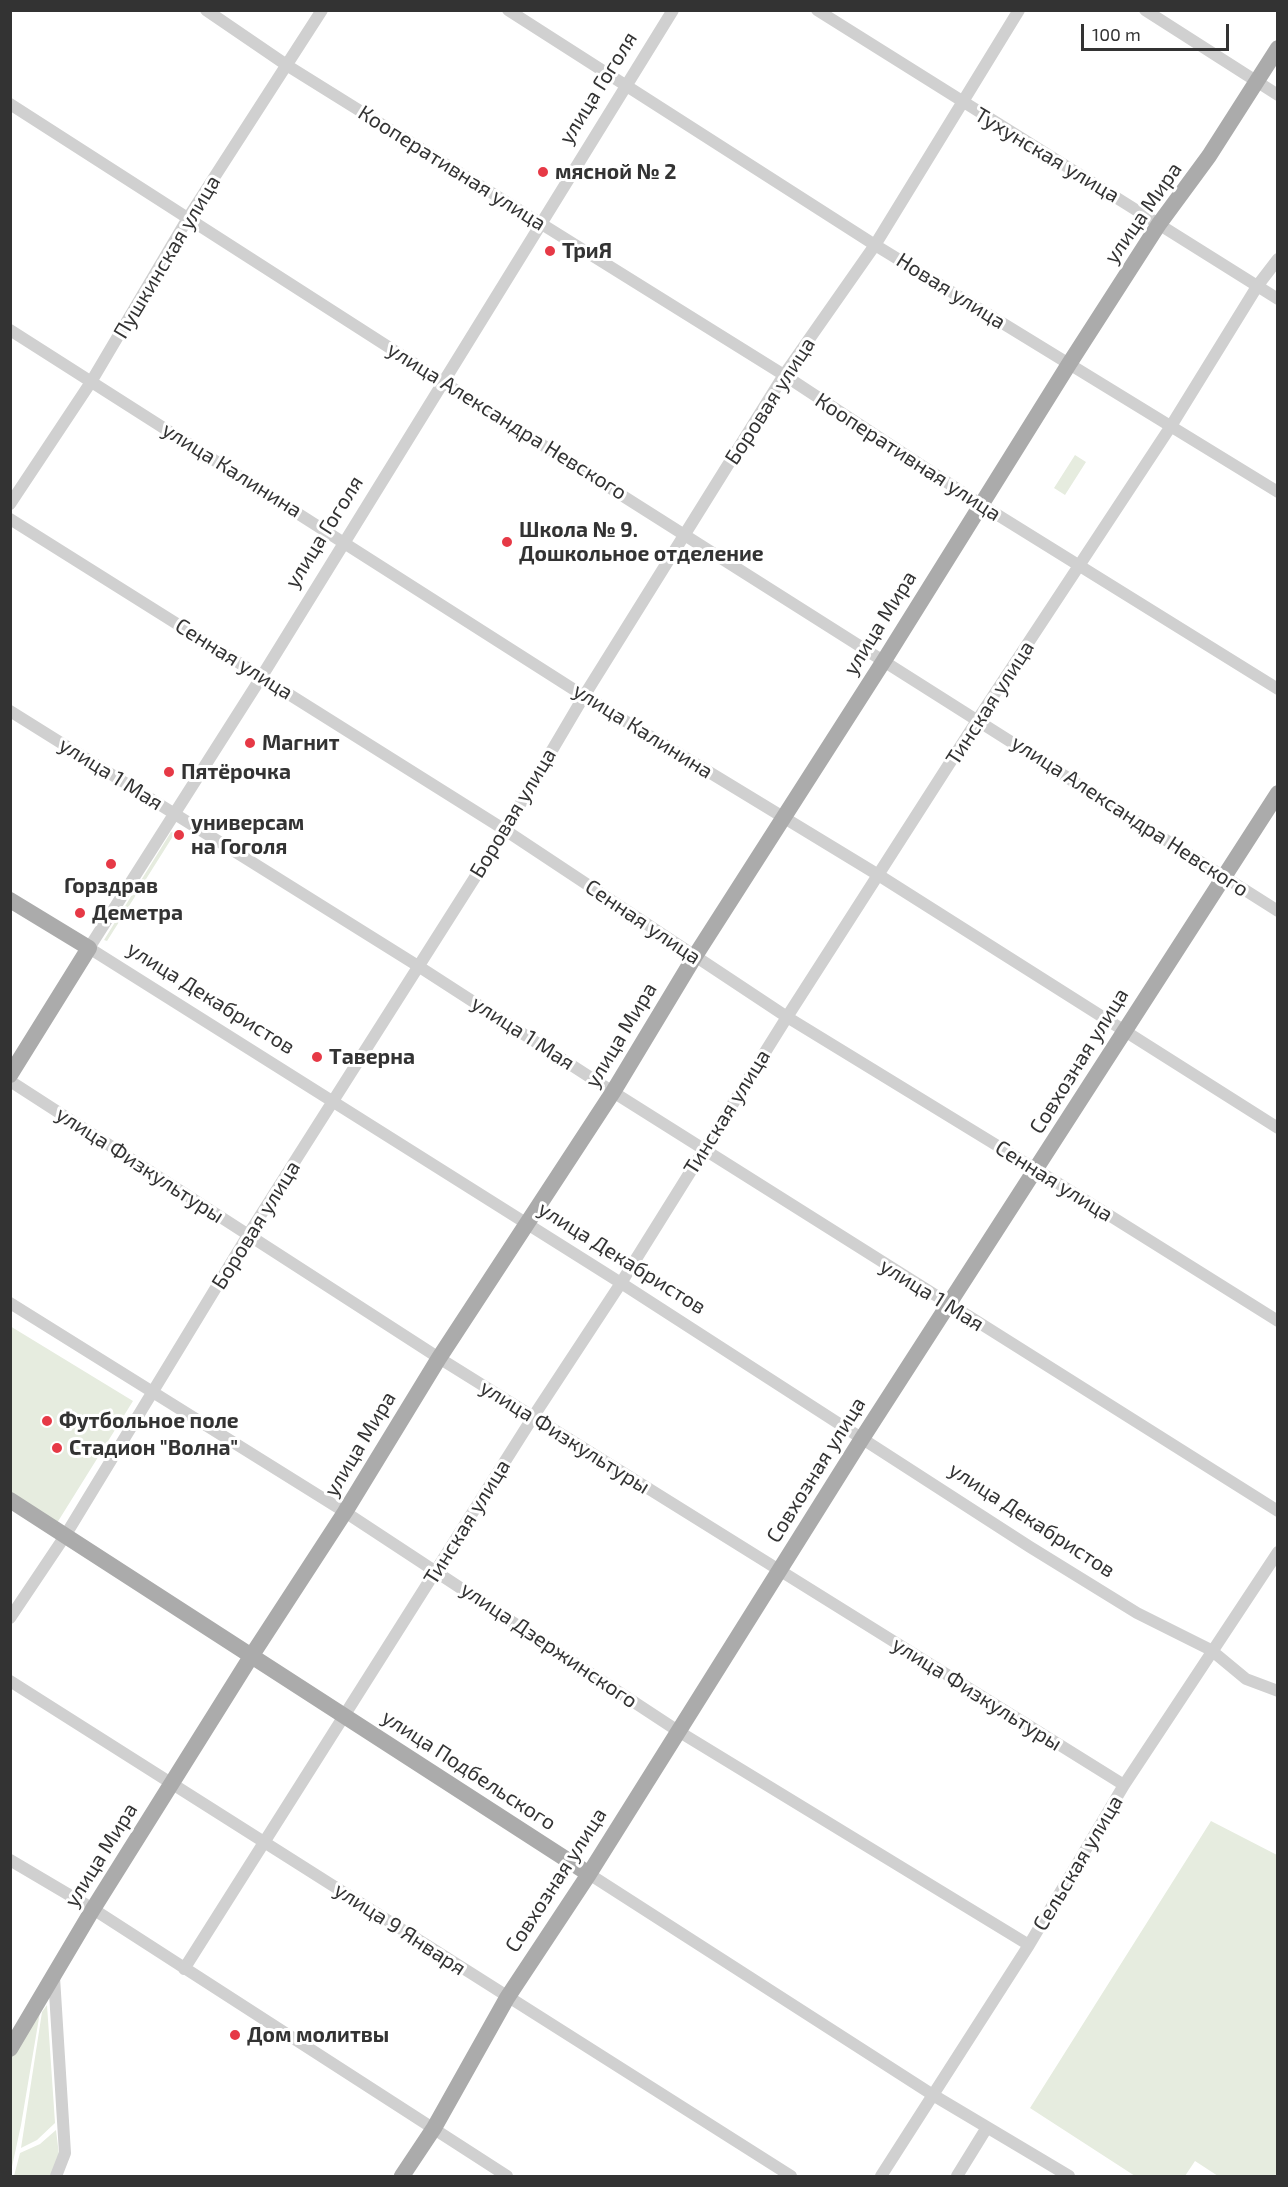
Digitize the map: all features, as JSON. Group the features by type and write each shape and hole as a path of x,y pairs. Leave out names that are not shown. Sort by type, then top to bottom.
{"main road":[{"name":"улица Мира","path":"10,2049 93,1909 173,1785 252,1654 345,1512 439,1358 613,1092 695,956 885,659 980,504 1159,224 1209,156 1278,48"},
{"name":"Совхозная улица","path":"402,2176 434,2128 507,1998 589,1874 863,1437 950,1306 1123,1031 1278,793"},
{"name":"улица Декабристов","path":"10,900 89,948"},
{"name":"улица Гоголя","path":"10,1075 89,948"},
{"name":"улица Подбельского","path":"10,1500 252,1654 589,1874"}],"street":[{"name":"Кооперативная улица","path":"206,10 288,66 784,375 980,504 1278,689"},
{"name":"Пушкинская улица","path":"10,504 91,382 188,218 322,10"},
{"name":"Новая улица","path":"508,10 875,245 1278,492"},
{"name":"улица Гоголя","path":"89,948 262,676 673,10"},
{"name":"Тухунская улица","path":"817,10 1278,299"},
{"name":"Боровая улица","path":"10,1618 64,1536 248,1235 505,830 584,696 784,375 875,245 1019,10"},
{"path":"1145,10 1278,95"},
{"name":"улица Александра Невского","path":"10,104 443,382 885,659 1278,911"},
{"name":"Тинская улица","path":"184,1969 533,1417 621,1283 787,1017 880,876 978,719 1171,426 1257,285 1278,259"},
{"name":"улица Калинина","path":"10,330 584,696 880,876 1278,1128"},
{"name":"Сенная улица","path":"10,519 505,830 787,1017 1278,1321"},
{"name":"улица 1 Мая","path":"10,711 418,966 950,1306 1278,1511"},
{"name":"улица Декабристов","path":"89,948 863,1437 1030,1547 1137,1613 1211,1650 1246,1679 1278,1691"},
{"name":"улица Физкультуры","path":"10,1081 439,1358 1124,1785"},
{"name":"улица Дзержинского","path":"10,1303 345,1512 678,1731 1029,1945"},
{"name":"Сельская улица","path":"881,2176 1029,1945 1124,1785 1211,1650 1278,1552"},
{"name":"улица 9 Января","path":"10,1681 791,2176"},
{"path":"10,1860 93,1909 507,2176"},
{"name":"улица Подбельского","path":"589,1874 933,2095 1069,2176"},
{"path":"54,1977 65,2153 56,2176"},
{"path":"957,2176 986,2128"}],"shaded area":[{"path":"1075,455 1086,462 1065,495 1054,488"},
{"path":"171,832 175,833 107,941 104,940"},
{"name":"Стадион \"Волна\"","path":"10,1326 133,1401 57,1523 11,1494"},
{"path":"1211,1821 1277,1855 1277,2176 1218,2176 1195,2161 1185,2176 1135,2176 1030,2108"},
{"path":"47,2005 55,2123 37,2140 21,2148 42,2012"},
{"path":"40,2012 21,2125 10,2176 10,2057"},
{"path":"56,2130 59,2155 51,2176 14,2176 20,2153 40,2144"}],"place":[{"name":"мясной № 2","path":"543,172"},
{"name":"ТриЯ","path":"550,251"},
{"name":"Школа № 9. Дошкольное отделение","path":"507,542"},
{"name":"Магнит","path":"250,743"},
{"name":"Пятёрочка","path":"169,772"},
{"name":"универсам на Гоголя","path":"179,835"},
{"name":"Горздрав","path":"111,864"},
{"name":"Деметра","path":"80,913"},
{"name":"Таверна","path":"317,1057"},
{"name":"Футбольное поле","path":"47,1421"},
{"name":"Стадион \"Волна\"","path":"57,1448"},
{"name":"Дом молитвы","path":"235,2035"}]}
